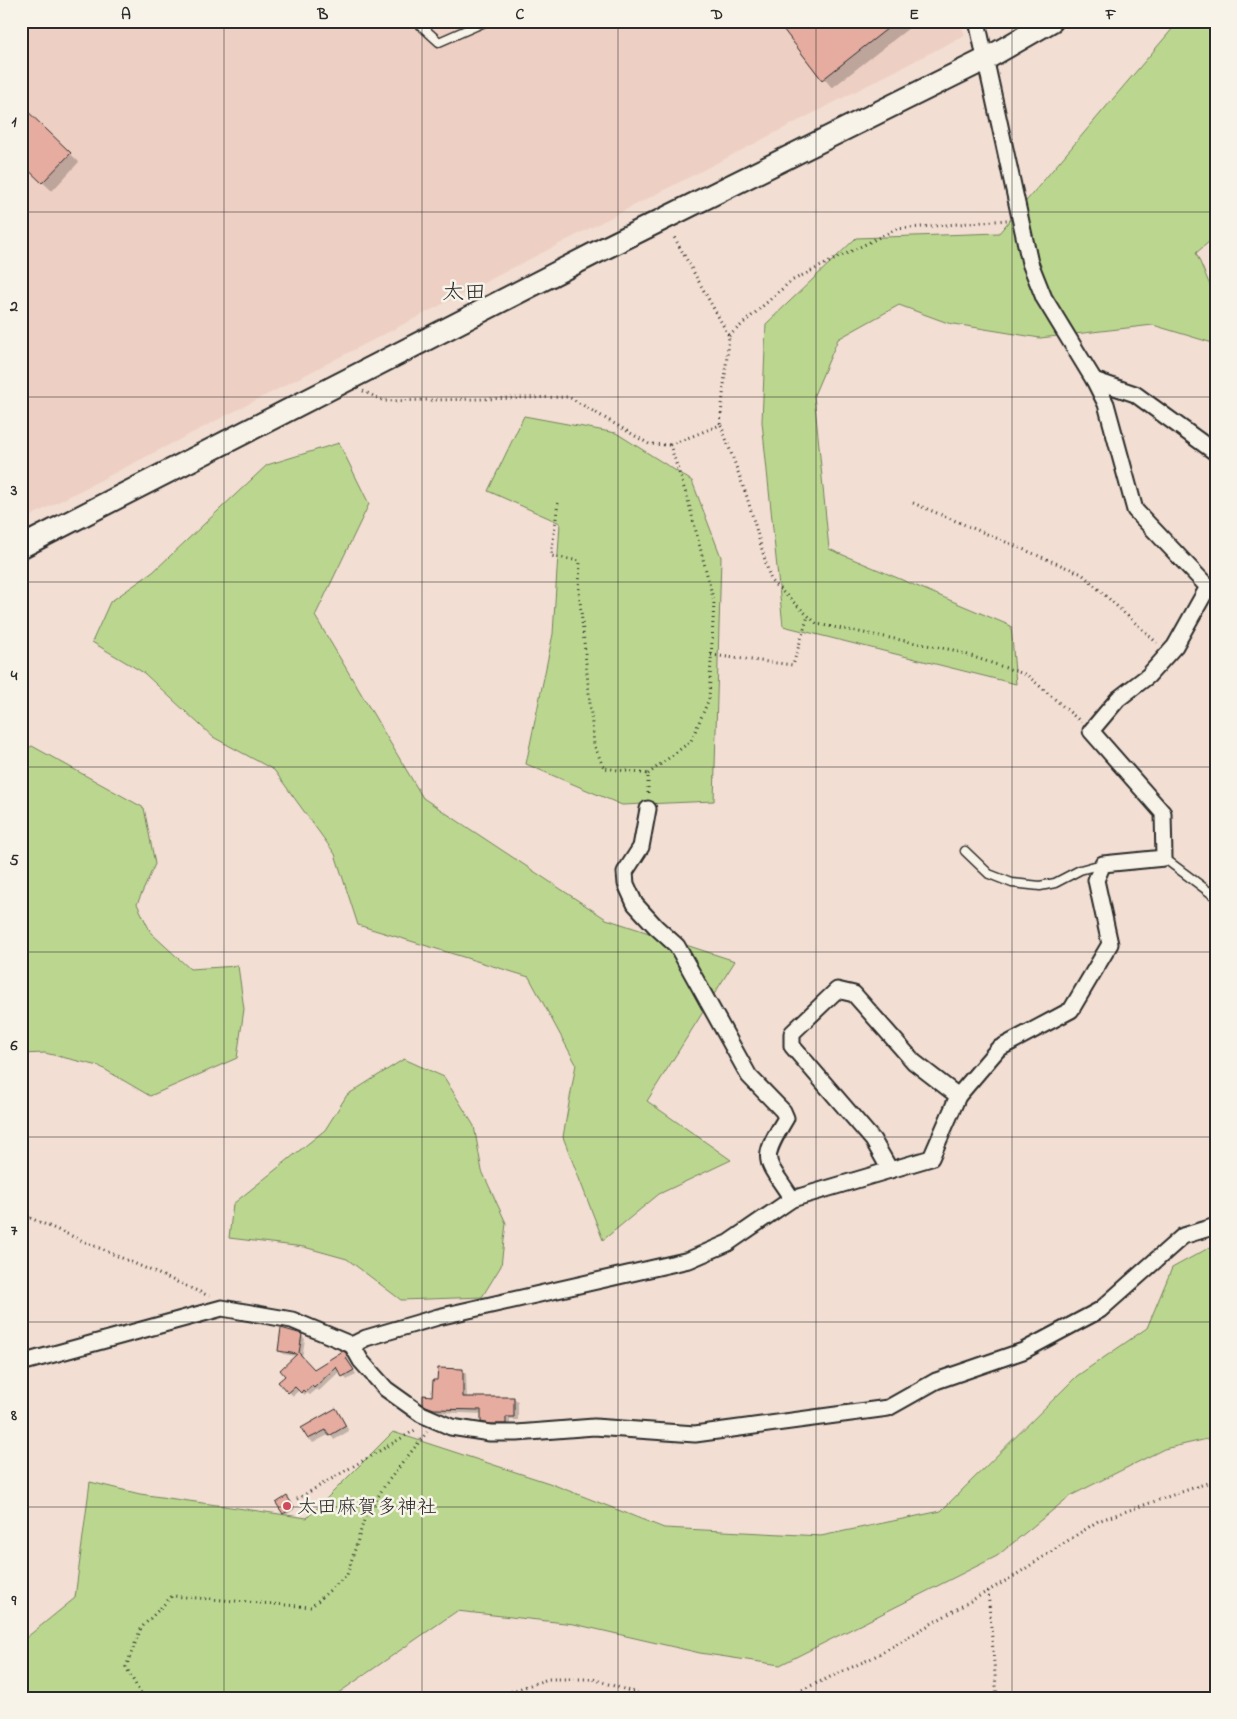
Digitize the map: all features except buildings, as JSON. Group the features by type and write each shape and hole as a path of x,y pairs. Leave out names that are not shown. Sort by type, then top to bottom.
{"street":[{"path":"352,1345 366,1338 438,1316 689,1260 728,1243 792,1199 931,1158 958,1096 998,1049 1071,1010 1110,944 1096,880 1103,864 1164,858 1163,814 1091,731 1118,699 1148,676 1175,646 1212,588 1135,510 1106,404 1094,380 1044,298 1030,263 977,21"},
{"path":"21,547 664,218 986,59 1052,21"},
{"path":"1094,380 1135,394 1216,453"},
{"path":"648,809 641,848 625,872 626,884 635,904 656,928 677,946 749,1076 783,1111 786,1118 768,1148 767,1159 792,1199"},
{"path":"890,1170 873,1140 792,1046 792,1033 837,990 854,994 914,1062 958,1096"},
{"path":"21,1363 222,1308 292,1320 352,1345 361,1361 386,1388 422,1414 451,1427 490,1433 518,1433 594,1427 695,1434 888,1408 936,1381 1023,1351 1100,1310 1183,1236 1216,1226"}],"lane":[{"path":"416,21 439,42 487,21"},
{"path":"965,850 990,874 1012,883 1040,886 1055,883 1080,870 1103,864"},
{"path":"1164,858 1216,897"}],"path":[{"path":"664,218 729,336 720,425 748,498 771,581 817,624 954,650 1027,675 1091,731"},
{"path":"729,336 791,281 896,229 1020,220"},
{"path":"345,382 384,401 569,397 649,444 670,445 720,425"},
{"path":"558,503 551,556 580,561 580,590 594,745 604,768 648,774 691,741 709,699 714,602 688,500 670,445"},
{"path":"913,503 1082,574 1168,654"},
{"path":"711,655 793,665 808,616"},
{"path":"648,774 648,809"},
{"path":"21,1214 212,1297 222,1308"},
{"path":"297,1499 434,1420"},
{"path":"143,1698 126,1667 141,1628 172,1596 312,1607 346,1575 364,1520 385,1486 434,1420"},
{"path":"743,1698 795,1693 872,1658 988,1591 1098,1521 1216,1480"},
{"path":"988,1591 997,1698"},
{"path":"492,1698 548,1678 593,1679 651,1698"}],"shaded area":[{"path":"21,21 959,21 965,35 21,521"}],"green space":[{"path":"1179,21 1216,21 1216,236 1196,253 1216,299 1216,344 1153,325 1040,338 948,323 899,305 838,339 814,395 829,549 1011,626 1016,684 783,626 762,422 766,324 856,238 999,233"},
{"path":"524,416 616,433 692,481 721,557 714,801 622,805 526,764 553,634 560,523 488,491"},
{"path":"339,443 369,504 315,616 423,798 606,919 735,961 647,1101 731,1160 659,1194 603,1240 563,1137 576,1064 529,977 358,925 335,854 274,770 213,737 144,673 92,642 110,602 153,572 267,465"},
{"path":"32,746 144,808 155,864 137,904 151,933 190,969 238,966 244,1009 237,1058 150,1096 99,1066 45,1053 21,1054 21,752"},
{"path":"404,1059 444,1077 474,1126 482,1171 506,1223 501,1266 482,1297 401,1300 347,1259 304,1247 229,1238 233,1204 325,1130 347,1095"},
{"path":"1216,1244 1216,1437 1164,1449 1070,1496 997,1556 780,1665 700,1653 574,1624 457,1611 331,1698 21,1698 21,1642 75,1598 90,1482 140,1494 307,1518 393,1432 549,1483 664,1528 821,1536 941,1511 1077,1376 1147,1328 1172,1268"}],"place":[{"name":"太田麻賀多神社","path":"287,1506"}],"district":[{"name":"太田","path":"464,291"}]}
